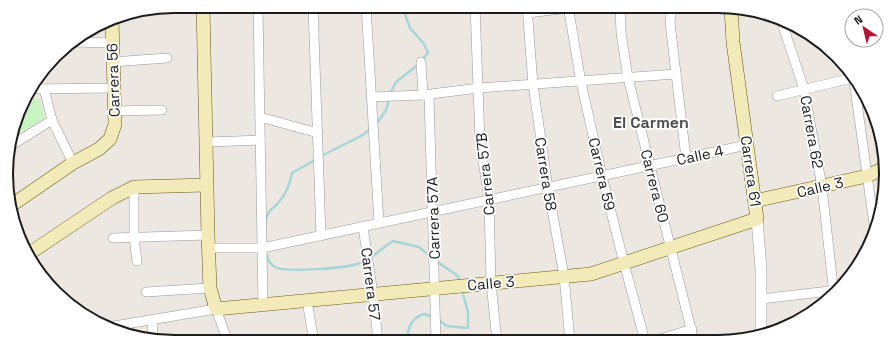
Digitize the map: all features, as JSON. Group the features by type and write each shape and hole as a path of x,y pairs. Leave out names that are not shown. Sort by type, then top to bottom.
{"main road":[{"path":"203,13 207,142 206,185 210,288 216,309"},
{"name":"Carrera 61","path":"731,13 733,42 757,219"},
{"name":"Carrera 56","path":"73,163 99,149 110,139 115,124 111,43 112,25"},
{"path":"16,203 73,163"},
{"name":"Calle 3","path":"755,201 867,176 879,171"},
{"path":"33,251 112,198 134,187 206,185"},
{"name":"Calle 3","path":"216,309 591,274 757,219"}],"street":[{"path":"258,13 263,305"},
{"path":"313,13 321,236"},
{"path":"366,13 371,97 375,134 379,224"},
{"name":"Carrera 57B","path":"475,13 480,141 489,200 491,283 496,335"},
{"name":"Carrera 58","path":"528,13 533,85 548,188 564,276 569,335"},
{"name":"Carrera 59","path":"569,13 581,82 602,176 643,335"},
{"name":"Carrera 60","path":"620,13 621,33 628,78 693,335"},
{"path":"671,13 670,23 686,158"},
{"name":"Carrera 62","path":"783,27 804,89 822,187 834,285"},
{"path":"82,42 111,43"},
{"path":"112,62 167,58"},
{"name":"Carrera 57A","path":"421,62 426,95 433,212 436,335"},
{"path":"371,97 426,95 479,88 581,82 676,74"},
{"path":"777,96 848,79"},
{"path":"38,89 113,88"},
{"path":"44,89 52,120 73,163"},
{"path":"856,91 873,218"},
{"path":"114,111 162,110"},
{"path":"260,117 318,133"},
{"path":"16,143 52,120"},
{"path":"207,142 260,140"},
{"name":"Calle 4","path":"209,248 262,248 747,145"},
{"path":"134,187 134,237 137,261"},
{"name":"Carrera 61","path":"757,219 761,269 761,330"},
{"name":"Carrera 57","path":"363,227 377,335"},
{"path":"113,238 208,235"},
{"path":"146,292 210,288"},
{"path":"761,299 828,292"},
{"path":"307,301 313,335"},
{"path":"119,325 216,309 225,335"},
{"path":"152,319 153,334"},
{"path":"675,335 692,330"}],"green space":[{"path":"32,99 39,99 45,118 18,135 25,112"}],"waterway":[{"path":"405,13 410,28 424,44 428,53 422,60"},
{"path":"390,94 396,82 419,64"},
{"path":"376,125 386,110 389,99"},
{"path":"321,156 361,136 371,129"},
{"path":"265,223 269,212 286,192 292,173 317,159"},
{"path":"267,255 268,260 272,265 281,269 303,270 331,268 354,265 365,261 393,241 419,247 432,258"},
{"path":"436,261 458,276 460,282"},
{"path":"437,319 447,326 468,328 468,312 462,290"},
{"path":"408,335 410,325 416,318 424,314 433,317"}],"district":[{"name":"El Carmen","path":"651,122"}]}
